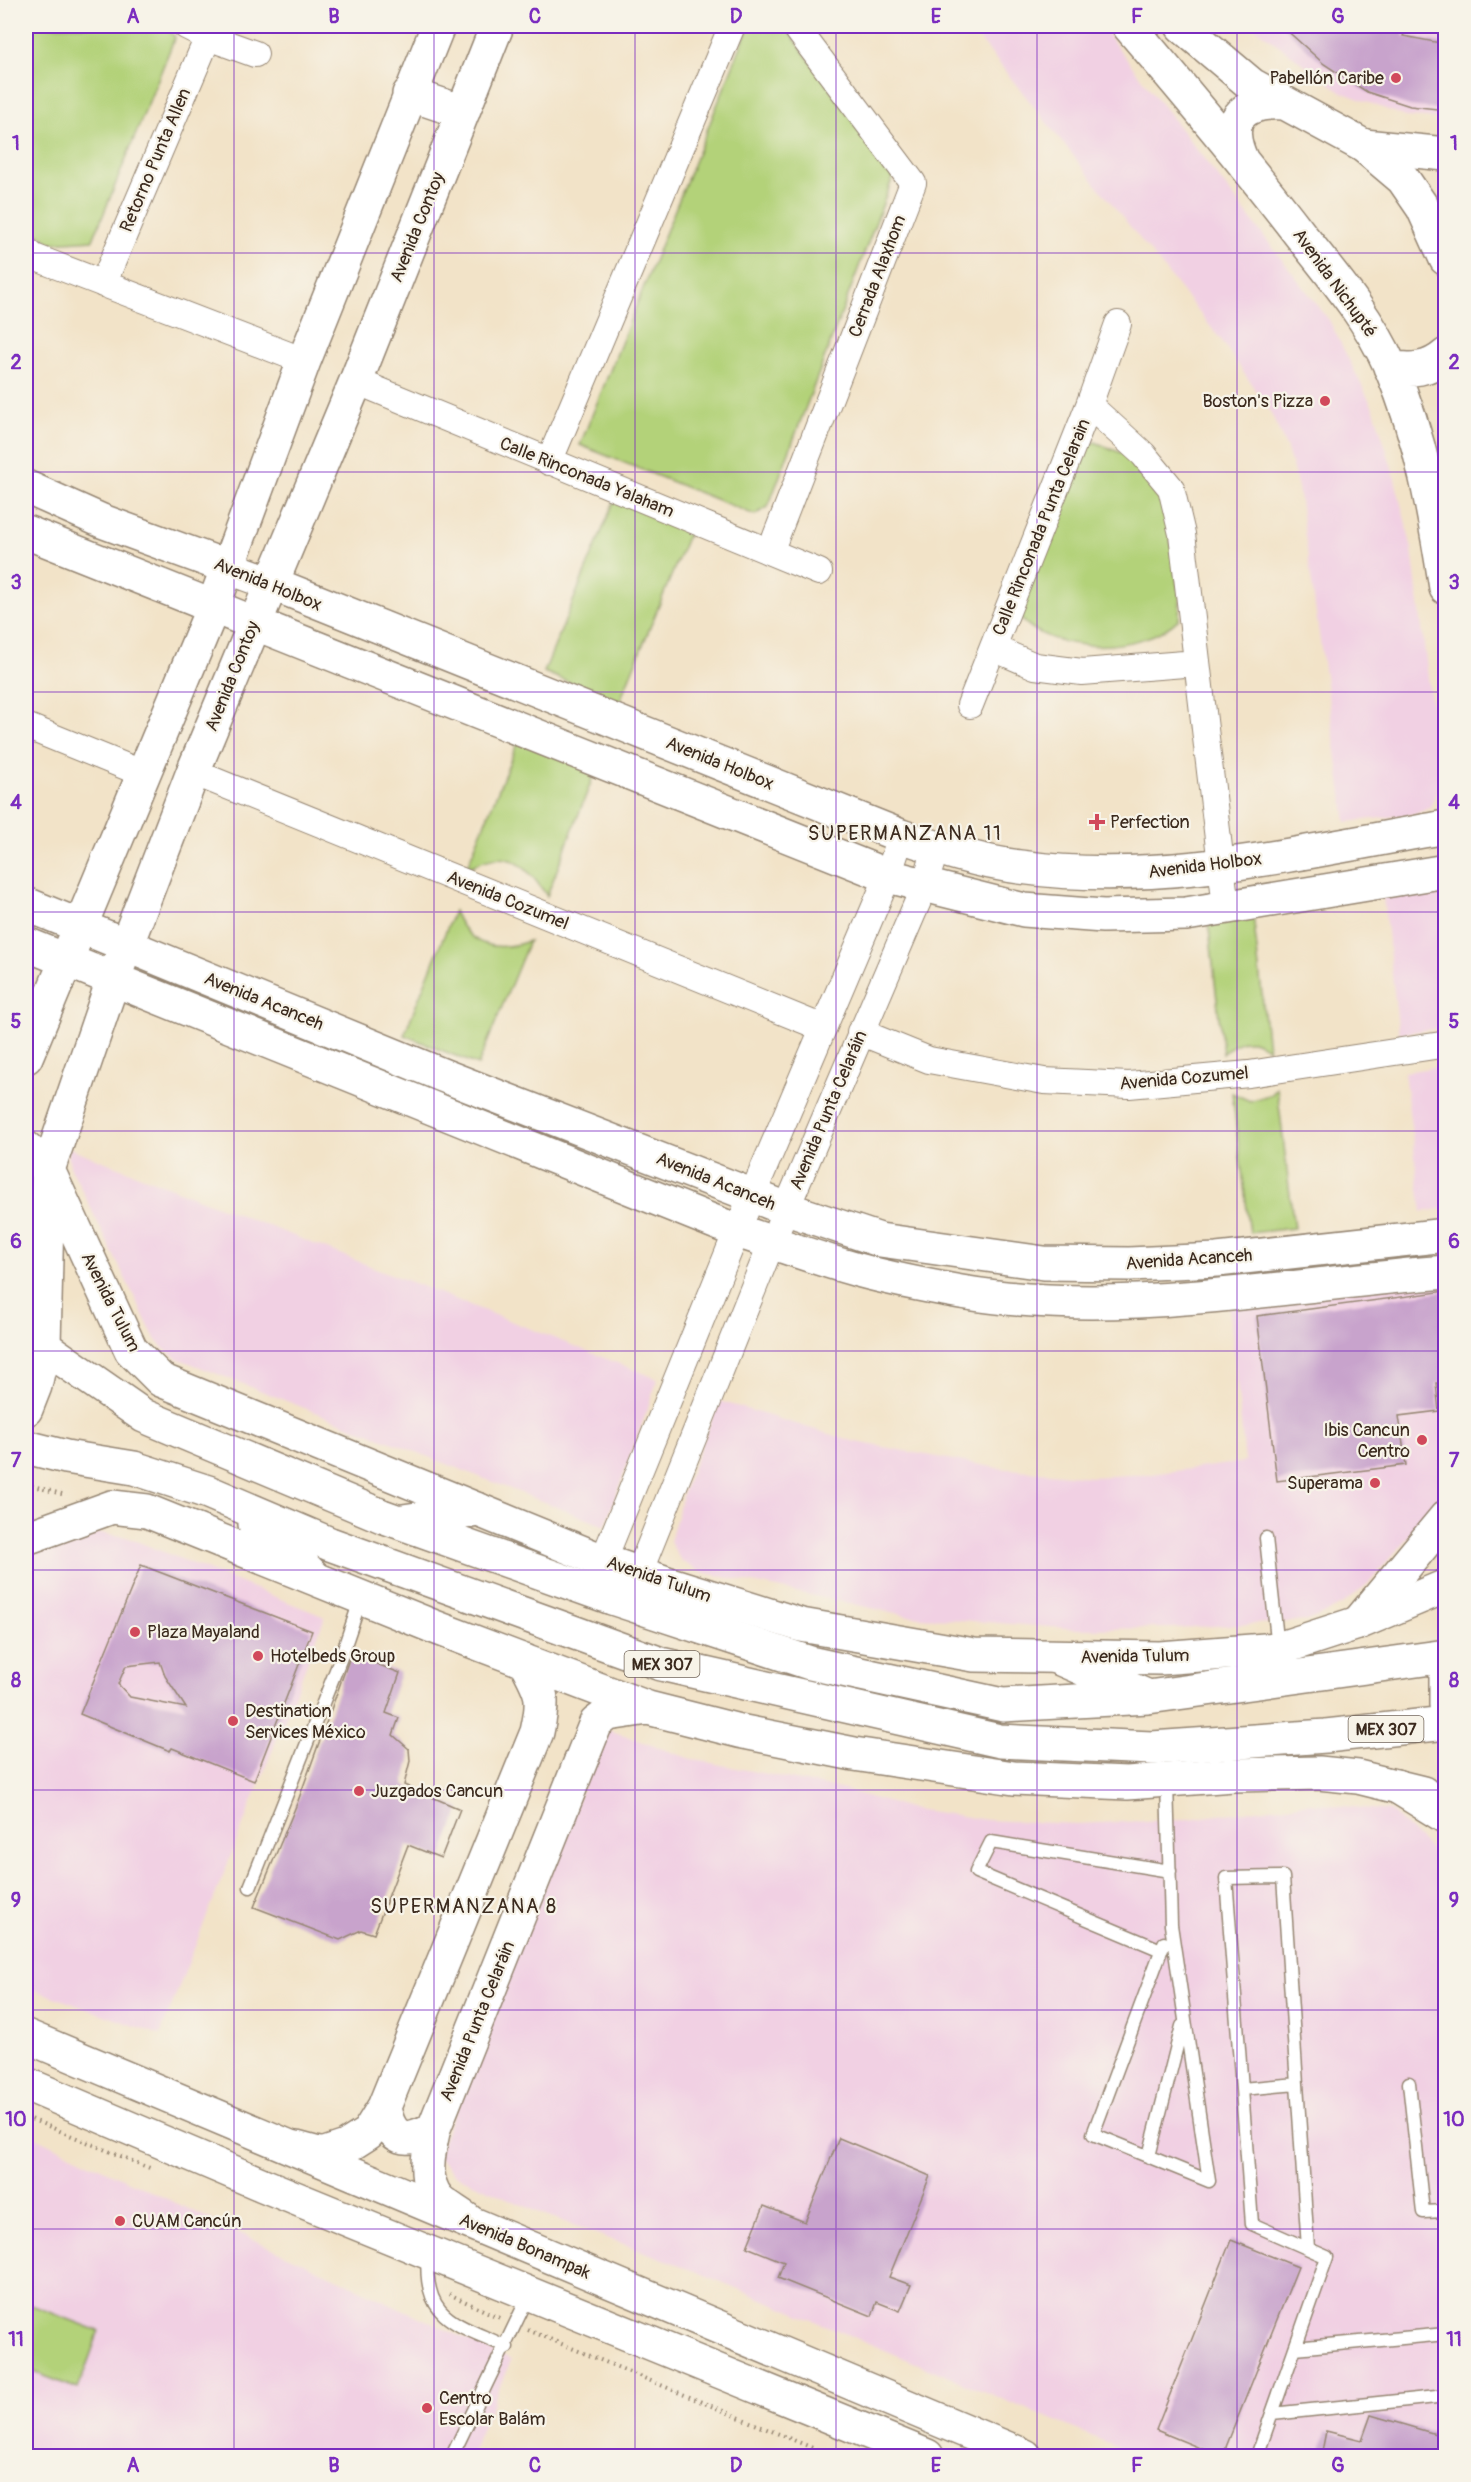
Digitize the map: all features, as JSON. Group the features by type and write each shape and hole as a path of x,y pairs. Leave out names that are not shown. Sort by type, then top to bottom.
{"street":[{"path":"26,1057 213,607 304,361 438,26"},
{"name":"Avenida Contoy","path":"26,1409 35,1386 37,1159 128,945 193,771 356,381 497,26"},
{"path":"549,462 732,26"},
{"name":"Cerrada Alaxhom","path":"770,552 913,183 795,26"},
{"name":"Avenida Nichupté","path":"1129,26 1242,161 1351,300 1433,441 1432,496 1446,588"},
{"path":"1187,27 1252,86 1364,146 1403,179 1423,208 1446,259"},
{"name":"Retorno Punta Allen","path":"103,284 197,31 255,54"},
{"path":"409,94 462,112"},
{"path":"1242,161 1235,134 1240,115 1253,105 1283,103"},
{"path":"1364,146 1446,154"},
{"path":"26,250 34,257 304,361"},
{"name":"Calle Rinconada Punta Celarain","path":"970,705 1089,405 1118,324"},
{"path":"1390,367 1416,369 1429,366 1446,356"},
{"name":"Calle Rinconada Yalaham","path":"356,381 819,572"},
{"name":"Calle Rinconada Punta Celarain","path":"1089,405 1143,454 1171,488 1182,534 1226,907"},
{"name":"Avenida Holbox","path":"26,487 102,521 271,583 901,836 936,848 1020,867 1096,874 1172,872 1221,866 1446,827"},
{"path":"26,532 888,876 924,887 1024,910 1103,916 1186,914 1446,871"},
{"name":"Calle Rinconada Punta Celarain","path":"993,648 1035,666 1082,672 1197,663"},
{"path":"26,726 144,774"},
{"name":"Avenida Cozumel","path":"193,771 823,1028"},
{"name":"Avenida Punta Celaráin","path":"603,1561 737,1232 888,876 901,836"},
{"name":"Avenida Punta Celaráin","path":"639,1573 772,1242 924,887 936,848"},
{"name":"Avenida Acanceh","path":"26,904 442,1075 787,1209 880,1240 1044,1263 1129,1264 1217,1260 1446,1235"},
{"name":"Avenida Acanceh","path":"26,944 737,1232 859,1270 962,1292 1047,1300 1139,1300 1231,1295 1446,1272"},
{"name":"Avenida Cozumel","path":"860,1032 929,1060 1044,1081 1129,1085 1249,1074 1441,1045"},
{"name":"Avenida Tulum","path":"37,1159 131,1350 161,1380 603,1561 801,1625 974,1655 1160,1658 1278,1649 1358,1623 1446,1586"},
{"name":"Avenida Tulum","path":"35,1339 144,1416 398,1522 612,1598 810,1663 1003,1705 1148,1697 1446,1656"},
{"name":"MEX 307","path":"26,1447 66,1457 134,1468 208,1492 350,1552 661,1664 1000,1741 1152,1748 1326,1736 1446,1723"},
{"path":"208,1492 273,1536 313,1576"},
{"path":"26,1538 112,1507 147,1510 362,1597 648,1708 740,1731 854,1755 1014,1778 1127,1783 1167,1782 1233,1775 1319,1773 1358,1778 1446,1799"},
{"path":"398,1522 478,1510"},
{"path":"1358,1623 1446,1517"},
{"path":"1056,1657 1148,1697"},
{"path":"282,2144 322,2155 346,2147 369,2133 384,2106 537,1732 543,1704 540,1690 525,1661"},
{"path":"1446,1661 1446,1705"},
{"name":"Avenida Punta Celaráin","path":"472,2224 438,2199 429,2181 427,2158 434,2128 596,1723 608,1714 648,1708"},
{"path":"537,1732 547,1724 564,1724 576,1731 587,1748"},
{"path":"1396,1786 1446,1818"},
{"name":"Avenida Bonampak","path":"26,2036 1025,2457"},
{"path":"26,2084 428,2253 927,2457"},
{"path":"384,2106 387,2125 400,2136 415,2138 434,2128"}],"lane":[{"path":"1266,1538 1278,1649"},
{"path":"250,1887 340,1660 362,1597"},
{"path":"1167,1782 1171,1925 1209,2181 1093,2134 1171,1925"},
{"path":"1161,1950 976,1872 991,1842 1170,1871"},
{"path":"1257,2457 1327,2257 1252,2224 1226,1878 1283,1877 1308,2248"},
{"path":"1149,2156 1184,2019"},
{"path":"1409,2083 1423,2212 1446,2211"},
{"path":"1242,2089 1297,2084"},
{"path":"428,2253 429,2295 445,2317 507,2347"},
{"path":"452,2457 507,2347 530,2294"},
{"path":"1295,2348 1446,2334"},
{"path":"1272,2414 1446,2396"}],"shaded area":[{"path":"969,26 1101,26 1329,320 1374,410 1393,471 1412,549 1439,764 1438,786 1431,806 1416,814 1346,822 1298,487 1287,449 1271,413 1222,341"},
{"name":"Pabellón Caribe","path":"1253,26 1445,26 1445,119 1406,117 1341,92"},
{"path":"1436,887 1445,893 1445,1027 1399,1034 1382,889"},
{"path":"1445,1066 1445,1208 1422,1212 1404,1072"},
{"path":"67,1147 658,1379 605,1526 177,1358 163,1348 153,1335 70,1166"},
{"path":"1445,1269 1445,1493 1370,1582 1342,1605 1308,1621 1176,1628 1078,1629 909,1616 701,1572 681,1561 670,1542 684,1490 719,1401 856,1442 997,1468 1092,1477 1151,1474 1245,1462 1228,1295"},
{"path":"100,1533 126,1537 325,1617 160,2035 26,1987 26,1556 70,1536"},
{"path":"606,1729 691,1759 845,1790 908,1808 987,1820 1077,1824 1188,1819 1310,1803 1391,1811 1445,1864 1445,2456 1139,2456 693,2270 538,2212 455,2175 437,2156"},
{"name":"CUAM Cancún","path":"26,2133 511,2360 470,2456 26,2456"}],"green space":[{"path":"26,26 164,26 175,37 93,240 51,243 26,225"},
{"path":"749,26 785,26 893,177 768,507 755,515 580,445"},
{"path":"1095,442 1136,459 1164,497 1180,601 1179,619 1163,631 1143,639 1097,646 1073,644 1051,638 1032,628 1018,615 1081,448"},
{"path":"615,499 690,530 619,703 544,672"},
{"path":"522,732 598,764 547,896 530,874 513,861 503,858 493,859 466,869"},
{"path":"1252,905 1268,1049 1256,1042 1245,1041 1239,1042 1223,1054 1207,910"},
{"path":"454,911 467,932 484,944 505,946 529,941 478,1065 404,1035"},
{"path":"1277,1088 1294,1228 1250,1233 1232,1093 1250,1101 1272,1094"},
{"path":"26,2303 99,2331 78,2389 26,2369"}],"building":[{"name":"Pabellón Caribe","path":"1282,26 1408,26 1403,36 1446,44 1446,110 1410,106 1367,92 1324,64"},
{"path":"1446,1291 1446,1383 1436,1383 1439,1411 1399,1416 1406,1465 1277,1481 1257,1316"},
{"path":"141,1565 312,1631 254,1781 172,1748 170,1751 80,1714","holes":["160,1662 165,1676 186,1708 130,1697 118,1684 126,1666"]},
{"name":"Juzgados Cancun","path":"351,1654 400,1673 386,1713 399,1718 393,1735 409,1749 410,1761 404,1785 460,1809 441,1858 408,1845 374,1934 361,1930 340,1940 254,1907 298,1801"},
{"path":"839,2138 930,2176 889,2277 911,2285 900,2311 877,2302 872,2316 778,2278 784,2262 747,2247 764,2206 805,2222"},
{"path":"1231,2240 1298,2267 1222,2457 1156,2430"},
{"path":"1371,2415 1446,2437 1446,2457 1321,2457 1326,2431 1362,2440"}],"place":[{"name":"Pabellón Caribe","path":"1396,78"},
{"name":"Boston's Pizza","path":"1325,401"},
{"name":"Perfection","path":"1097,822"},
{"name":"Ibis Cancun Centro","path":"1422,1440"},
{"name":"Superama","path":"1375,1483"},
{"name":"Plaza Mayaland","path":"135,1632"},
{"name":"Hotelbeds Group","path":"258,1656"},
{"name":"Destination Services México","path":"233,1721"},
{"name":"Juzgados Cancun","path":"359,1791"},
{"name":"CUAM Cancún","path":"120,2221"},
{"name":"Centro Escolar Balám","path":"427,2408"}],"district":[{"name":"SUPERMANZANA 11","path":"905,833"},
{"name":"SUPERMANZANA 8","path":"464,1906"}]}
